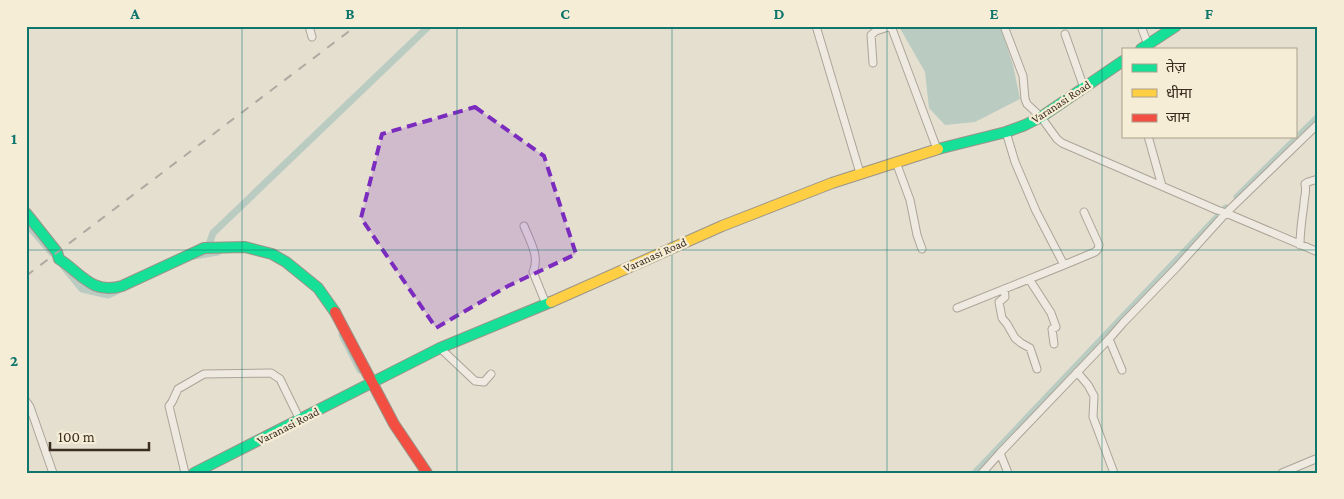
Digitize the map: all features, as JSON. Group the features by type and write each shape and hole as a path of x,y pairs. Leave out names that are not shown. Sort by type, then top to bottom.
{"main road":[{"path":"1145,47 1176,26"},
{"name":"Varanasi Road","path":"194,473 440,348 546,304 722,226 860,173 937,149 1006,132 1026,125 1122,64"},
{"path":"26,213 57,252 61,261 67,264 84,280 104,288 112,289 122,286 207,248 241,247 269,253 286,262 318,288 332,307 394,424 427,473"}],"street":[{"path":"309,26 312,38"},
{"path":"816,26 860,173"},
{"path":"873,63 872,35 876,31 891,26 937,149"},
{"path":"1004,26 1023,76 1027,104 1041,117 1062,144 1318,252"},
{"path":"1140,26 1145,47"},
{"path":"1065,34 1084,88"},
{"path":"982,473 1177,267 1225,213 1318,124"},
{"path":"1006,132 1015,162 1036,211 1064,264"},
{"path":"1149,138 1162,186"},
{"path":"896,162 910,200 917,235 922,249"},
{"path":"1300,245 1300,229 1307,190 1305,184 1318,179"},
{"path":"957,308 1095,252 1099,245 1084,212"},
{"path":"524,226 536,259 536,266 533,272 546,304"},
{"path":"1029,279 1051,313 1056,327 1052,329 1054,344"},
{"path":"1004,289 1005,297 999,302 1002,318 1017,341 1030,348 1037,369"},
{"path":"1109,339 1122,370"},
{"path":"440,348 475,382 484,382 491,374"},
{"path":"1077,372 1088,384 1094,396 1093,418 1114,473"},
{"path":"185,473 169,406 178,389 204,374 271,373 280,379 300,420"},
{"path":"26,401 30,407 53,473"},
{"path":"1000,453 1008,473"},
{"path":"1282,473 1318,458"}],"highlighted area":[{"path":"475,107 544,156 576,254 508,286 436,328 361,218 382,134"}],"shaded area":[{"path":"901,26 1000,26 1013,65 1020,99 975,122 945,125 929,108 925,72 901,30"}],"waterway":[{"path":"207,250 213,233 429,26"},
{"path":"1237,197 1318,117"},
{"path":"975,473 1226,208"},
{"path":"26,223 52,253"},
{"path":"194,256 218,252"},
{"path":"64,267 82,289 108,295 119,290"},
{"path":"342,335 360,370"}],"railway":[{"path":"26,276 356,26"}],"traffic: fast":[{"path":"1143,48 1176,26"},
{"path":"938,149 1006,132 1025,125 1041,117 1122,62"},
{"path":"26,213 57,252 59,259 88,281 103,288 122,286 204,248 245,247 272,254 286,262 318,288 335,312"},
{"path":"194,473 440,348 551,302"}],"traffic: slow":[{"path":"551,302 722,226 832,183 938,149"}],"traffic: jam":[{"path":"335,312 394,424 427,473"}]}
